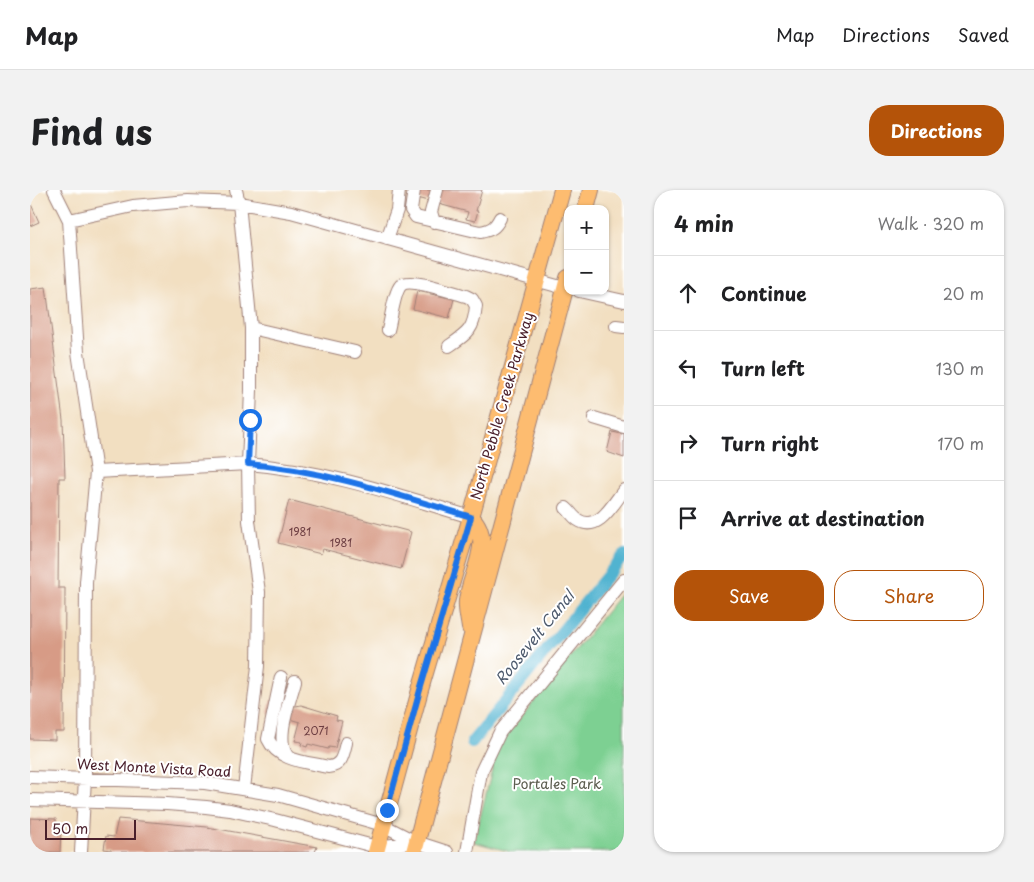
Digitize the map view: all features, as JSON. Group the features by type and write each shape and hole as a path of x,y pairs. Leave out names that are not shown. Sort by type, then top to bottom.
{"main road":[{"name":"North Pebble Creek Parkway","path":"377,849 422,682 471,517 562,190"},
{"path":"587,205 591,190"},
{"path":"415,847 471,635 568,295"},
{"path":"471,517 480,530 482,541 466,602 471,635"}],"street":[{"path":"54,190 70,220 78,352 96,472 86,582 85,778 81,852"},
{"path":"236,190 239,203 251,328 248,464 249,521 259,592 258,666 244,789"},
{"path":"387,239 397,210 399,190"},
{"path":"414,190 411,210 416,217 480,232 490,230 496,226 500,218"},
{"path":"422,190 418,212 427,220"},
{"path":"427,220 424,210 429,190"},
{"path":"427,220 437,190"},
{"path":"70,220 133,206 188,201 239,203 291,212 537,281 564,286"},
{"path":"388,330 397,293 402,285 408,283 428,286 466,296 472,299 476,306 473,326 468,333 449,346"},
{"path":"601,295 624,301"},
{"path":"251,328 355,352"},
{"path":"594,418 624,426"},
{"path":"96,472 248,464 302,470 471,517"},
{"path":"566,508 577,520 588,523 595,522 603,516 624,490"},
{"path":"467,852 481,772 500,732 624,580"},
{"path":"285,755 287,751 292,680 268,738 285,755 328,767 334,767 341,762 346,744"},
{"name":"West Monte Vista Road","path":"30,777 205,783 244,789 301,801 383,825 415,847"},
{"name":"West Monte Vista Road","path":"30,800 168,804 230,810 275,820 377,849 415,847 447,852"}],"green space":[{"name":"Portales Park","path":"624,590 624,852 511,852 474,842 498,746"}],"building":[{"path":"415,190 482,190 475,221 466,219 468,212 413,197"},
{"path":"30,202 39,222 30,226"},
{"path":"46,287 63,420 65,478 59,478 58,588 65,588 64,732 55,732 55,740 30,739 30,289"},
{"path":"417,291 454,299 449,318 413,309"},
{"path":"623,429 624,458 607,452 612,432 622,434"},
{"path":"289,500 411,532 401,569 323,549 321,554 278,543"},
{"path":"271,700 296,706 301,705 337,716 336,720 342,721 335,748 329,747 328,749 308,744 307,747 301,745 302,742 295,741 300,722 268,713"},
{"path":"30,818 56,819 56,828 61,829 60,852 30,852"},
{"path":"118,819 207,827 317,847 315,852 111,852 111,850 104,849 106,836 114,837"}],"waterway":[{"name":"Roosevelt Canal","path":"472,742 624,555"}],"route":[{"path":"250,420 248,464 271,465 302,470 471,517 387,810"}]}
